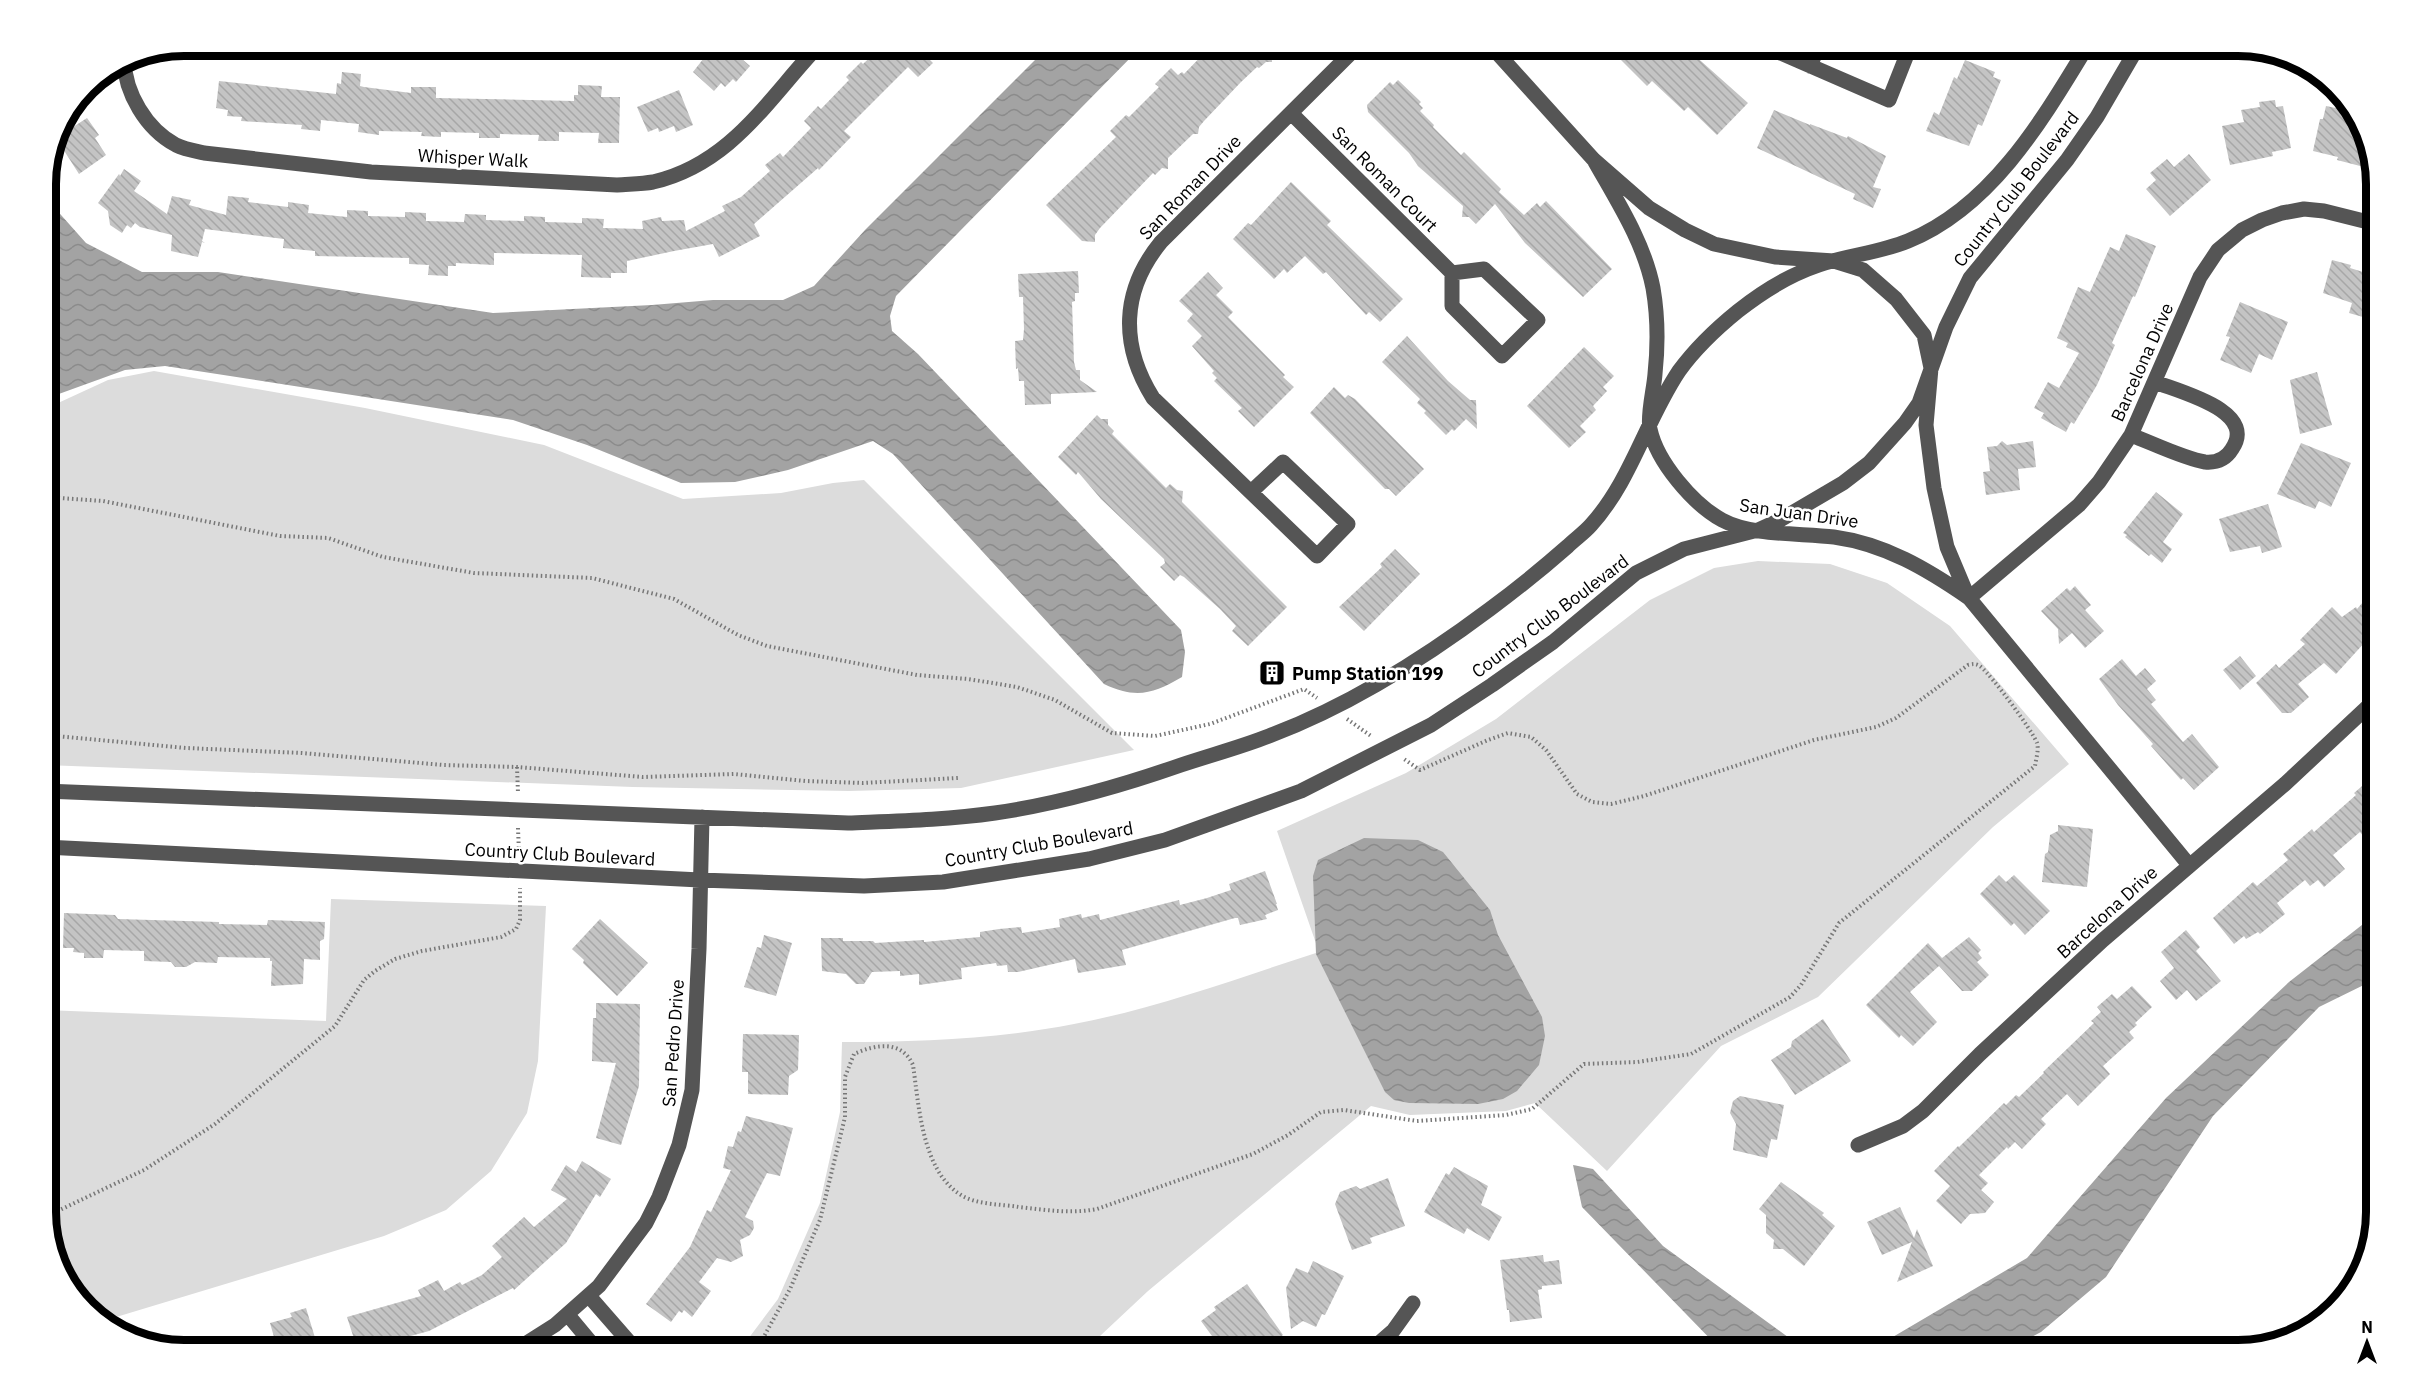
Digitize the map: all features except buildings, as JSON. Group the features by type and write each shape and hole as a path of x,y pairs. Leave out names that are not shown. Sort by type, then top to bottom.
{"street":[{"name":"Whisper Walk","path":"124,71 124,77 136,105 154,128 177,146 195,151 370,172 617,185 652,182 687,171 719,153 746,129 809,56"},
{"name":"San Roman Drive","path":"1251,492 1283,462 1348,524 1317,556 1153,398 1142,379 1130,339 1129,320 1132,298 1138,276 1149,258 1348,56"},
{"name":"San Juan Drive","path":"1500,56 1594,160 1649,208 1685,230 1714,243 1775,258 1834,261 1863,270 1896,299 1924,335 1931,368 1926,425 1934,489 1947,546 1969,598 2189,865"},
{"path":"1787,56 1889,100 1906,56"},
{"path":"1810,66 1814,56"},
{"name":"Country Club Boulevard","path":"56,791 848,823 930,820 994,813 1056,802 1143,778 1271,736 1331,708 1406,668 1532,577 1591,525 1621,482 1680,369 1698,348 1737,312 1772,286 1818,265 1886,250 1912,240 1951,216 1990,184 2042,118 2081,56"},
{"name":"Country Club Boulevard","path":"56,848 700,880 864,886 944,882 1089,859 1165,840 1301,791 1431,725 1492,686 1553,642 1636,573 1684,549 1758,530 1780,520 1843,483 1869,463 1905,423 1919,403 1946,327 1970,278 2067,160 2097,117 2133,56"},
{"name":"San Roman Court","path":"1291,113 1452,273"},
{"name":"San Juan Drive","path":"1594,160 1636,236 1652,286 1658,339 1650,427 1665,461 1680,484 1706,510 1734,526 1863,542 1914,562 1969,598"},
{"name":"Barcelona Drive","path":"1969,598 2079,505 2100,482 2131,435 2200,277 2218,250 2242,230 2282,213 2304,209 2324,211 2365,221"},
{"path":"1484,269 1538,320 1502,356 1452,306 1452,273 1484,269"},
{"path":"2131,435 2203,462 2216,462 2226,457 2238,439 2238,428 2224,411 2155,382"},
{"name":"Barcelona Drive","path":"1858,1145 1903,1126 1923,1111 2103,940 2285,784 2366,709"},
{"name":"San Pedro Drive","path":"530,1340 568,1315 599,1286 646,1223 659,1197 679,1145 692,1090 699,949 702,817"},
{"path":"589,1296 627,1340"},
{"path":"1383,1340 1393,1331 1413,1303"},
{"path":"568,1315 589,1340"}],"path":[{"path":"56,498 103,501 280,536 328,538 383,557 464,572 592,578 674,599 738,635 767,646 917,675 968,679 1017,687 1055,700 1112,734 1155,736 1210,724 1305,689 1420,770 1508,733 1531,737 1546,750 1577,794 1592,802 1611,804 1644,796 1814,740 1876,727 1896,718 1968,665 1976,664 1981,667 2003,692 2037,743 2035,766 1839,923 1801,985 1790,997 1691,1054 1637,1062 1584,1064 1532,1109 1506,1115 1417,1121 1344,1110 1321,1112 1288,1135 1237,1161 1097,1209 1063,1212 979,1202 962,1196 942,1178 935,1166 924,1135 913,1065 909,1056 894,1046 870,1047 854,1054 844,1077 845,1117 820,1220 790,1288 762,1340"},
{"path":"56,736 186,748 302,753 643,777 734,774 805,782 863,783 958,778"},
{"path":"56,1212 144,1170 214,1124 335,1026 364,980 375,970 395,959 422,951 501,936 516,929 520,920 517,767"}],"shaded area":[{"path":"154,371 365,408 544,445 683,499 781,493 833,483 864,480 1134,750 961,788 849,791 633,787 56,765 56,404 108,380"},
{"path":"1758,561 1830,564 1887,583 1950,626 2069,764 1993,827 1818,997 1721,1046 1607,1171 1535,1103 1506,1111 1410,1115 1371,1106 1148,1291 1096,1340 747,1340 778,1299 820,1203 840,1112 842,1042 958,1039 1074,1024 1167,1001 1319,952 1277,831 1406,773 1496,719 1650,600 1714,568"},
{"path":"331,899 546,906 538,1061 527,1113 491,1171 446,1210 384,1236 112,1318 106,1314 93,1303 73,1276 62,1253 58,1237 56,1220 56,1010 326,1021"}],"water":[{"path":"1039,56 1132,56 896,296 890,316 892,331 918,354 1181,630 1185,652 1182,677 1153,691 1135,693 1104,684 893,454 873,441 788,470 735,482 681,483 587,445 513,420 165,366 125,370 56,395 56,209 86,243 142,272 218,272 493,313 713,300 783,300 814,286 865,230"},
{"path":"1364,838 1418,840 1443,852 1490,910 1498,935 1542,1017 1545,1036 1539,1065 1517,1091 1503,1099 1478,1104 1409,1103 1394,1100 1385,1092 1316,954 1313,876 1318,860"},
{"path":"2366,922 2366,984 2319,1007 2213,1116 2106,1277 2041,1332 2026,1340 1888,1340 2027,1258 2166,1098 2289,982"},
{"path":"1573,1165 1593,1169 1663,1246 1792,1340 1711,1340 1582,1207"}],"place":[{"name":"Pump Station 199","path":"1272,673"}]}
